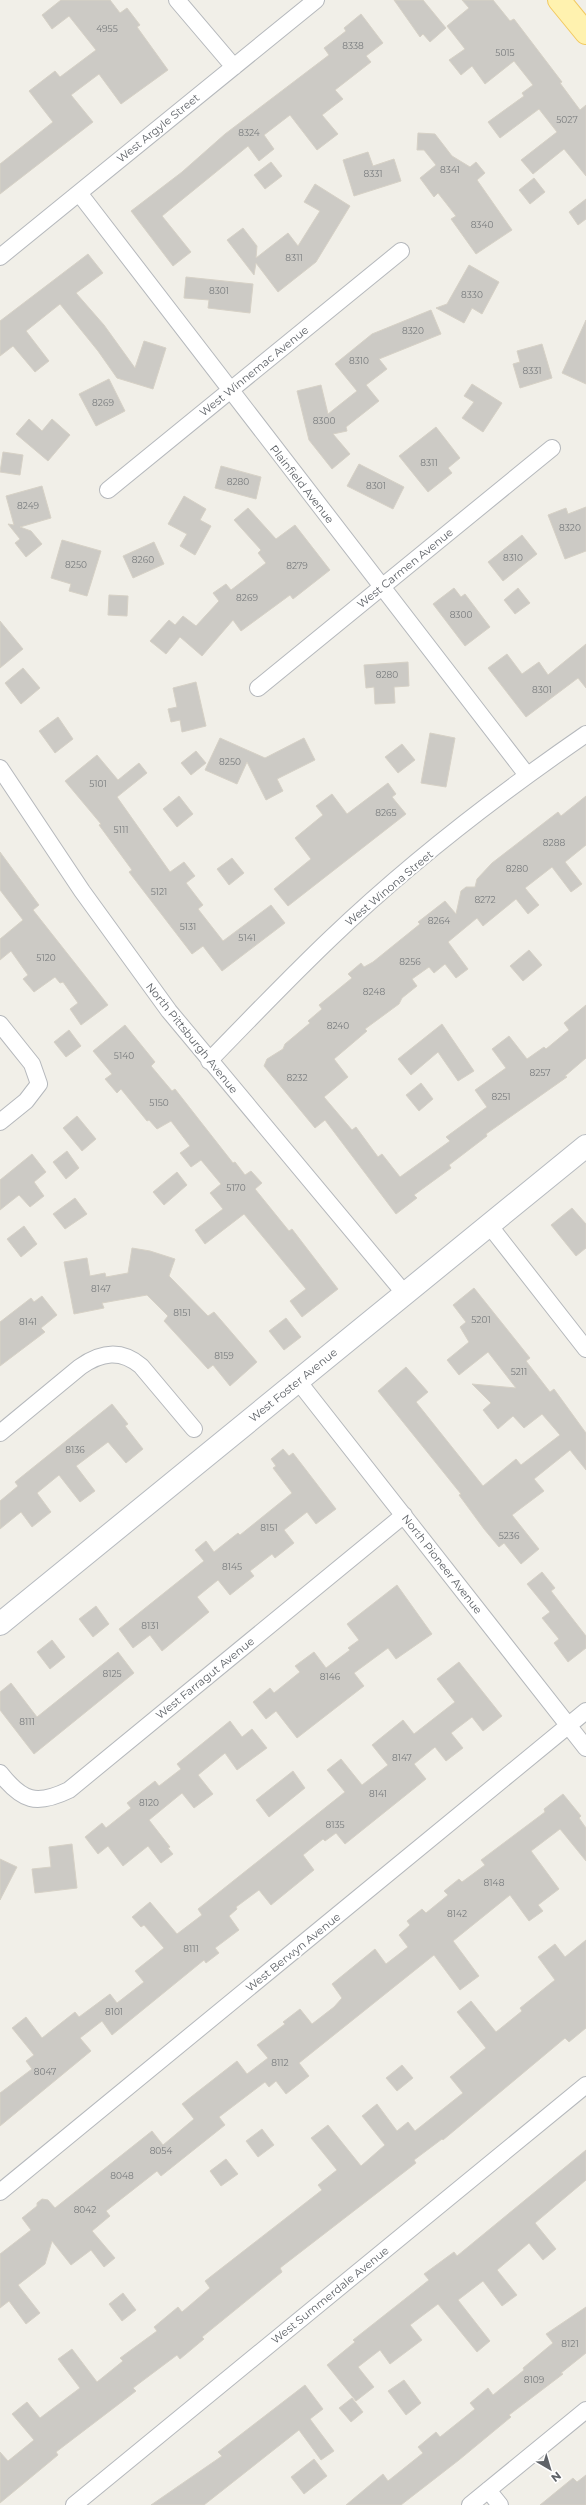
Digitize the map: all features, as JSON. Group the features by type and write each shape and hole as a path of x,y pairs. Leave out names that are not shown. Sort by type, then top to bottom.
{"main road":[{"path":"559,0 586,34"}],"street":[{"path":"177,0 234,67"},
{"name":"West Argyle Street","path":"0,256 316,0"},
{"name":"Plainfield Avenue","path":"79,193 526,775"},
{"name":"West Winnemac Avenue","path":"108,490 401,251"},
{"name":"West Carmen Avenue","path":"258,688 552,448"},
{"name":"West Winona Street","path":"209,1061 331,938 425,857 526,775 586,734"},
{"name":"North Pittsburgh Avenue","path":"2,777 126,954 209,1061 405,1294"},
{"path":"0,1024 32,1064 39,1084 30,1096 0,1122"},
{"name":"West Foster Avenue","path":"0,1624 586,1146"},
{"path":"489,1225 586,1349"},
{"path":"0,1433 80,1367 93,1358 106,1355 131,1358 141,1366 194,1430"},
{"name":"North Pioneer Avenue","path":"298,1381 586,1748"},
{"name":"West Farragut Avenue","path":"0,1773 13,1790 26,1798 39,1800 55,1797 69,1790 404,1515"},
{"name":"West Berwyn Avenue","path":"0,2192 586,1711"},
{"name":"West Summerdale Avenue","path":"74,2505 586,2085"},
{"path":"470,2505 586,2410"},
{"path":"488,2490 500,2505"}],"building":[{"path":"61,0 110,0 120,13 127,8 140,25 137,27 168,70 121,104 99,74 71,95 93,122 0,194 0,164 53,122 29,91 55,71 60,77 96,50 69,16 52,29 42,15"},
{"path":"394,0 423,0 446,28 430,42 423,34 420,37"},
{"path":"462,0 493,0 510,21 514,19 562,82 560,83 580,110 586,105 586,176 564,149 533,174 521,160 557,132 539,109 500,138 488,122 524,96 522,93 533,85 514,61 485,84 472,66 461,75 449,60 465,49 447,26 469,8"},
{"path":"361,14 383,43 366,56 371,62 335,90 343,99 322,115 338,134 317,150 290,115 264,135 274,149 259,161 248,146 162,216 191,252 173,266 131,211 182,172 225,134 329,55 324,48 346,31 344,28"},
{"path":"418,133 435,134 452,156 470,167 476,162 485,173 477,180 512,230 476,254 451,219 456,216 438,193 434,197 420,178 436,165 424,150 417,150"},
{"path":"368,152 373,166 394,159 401,181 354,196 343,160"},
{"path":"271,162 282,176 265,189 254,175"},
{"path":"534,178 545,192 530,204 519,190"},
{"path":"315,184 350,206 316,262 278,292 256,263 254,275 227,240 243,228 257,246 256,258 288,233 298,246 320,211 304,202"},
{"path":"586,199 586,219 578,225 569,212"},
{"path":"88,254 103,273 76,293 104,325 135,368 144,341 166,348 153,389 117,378 98,351 60,304 26,331 49,361 35,372 13,346 0,356 0,321"},
{"path":"469,265 499,282 482,314 472,308 464,323 436,308 447,304"},
{"path":"186,277 253,284 250,313 208,308 209,300 184,298"},
{"path":"431,310 441,334 379,359 387,369 366,385 379,401 346,427 347,431 333,434 350,454 332,469 309,440 297,391 321,385 328,414 357,391 335,364 372,334"},
{"path":"586,320 586,384 562,373"},
{"path":"542,344 552,378 520,388 513,364 520,362 517,351"},
{"path":"109,379 125,411 96,426 79,394"},
{"path":"472,384 502,403 483,432 462,418 474,402 464,396"},
{"path":"29,419 42,431 52,419 70,435 48,461 16,434"},
{"path":"436,427 460,458 448,468 452,473 428,492 399,456"},
{"path":"3,452 23,455 20,475 0,472"},
{"path":"359,464 404,487 393,509 347,486"},
{"path":"221,466 261,477 256,499 215,488"},
{"path":"42,486 51,518 20,527 31,531 42,544 26,557 15,543 20,539 8,524 14,525 6,496"},
{"path":"184,496 206,509 200,520 211,526 195,555 180,546 187,534 168,524"},
{"path":"586,507 586,551 565,559 548,515 566,508 568,514"},
{"path":"248,508 276,539 295,525 330,570 293,599 290,595 241,631 233,620 202,656 180,637 166,654 150,641 169,620 175,625 183,616 196,626 219,601 213,593 226,584 231,590 266,563 258,553 261,550 234,520"},
{"path":"522,535 537,554 503,581 488,562"},
{"path":"62,540 101,551 87,596 69,591 71,584 51,578"},
{"path":"154,542 164,564 133,578 123,556"},
{"path":"454,588 461,597 465,594 490,627 465,646 433,604"},
{"path":"518,588 530,603 515,614 504,600"},
{"path":"109,595 128,596 127,616 108,615"},
{"path":"0,621 23,649 0,668"},
{"path":"586,644 586,688 578,678 526,717 488,668 507,654 522,674 539,662 548,675"},
{"path":"408,662 409,686 394,687 395,703 375,704 374,687 366,688 364,665"},
{"path":"23,668 40,688 21,704 5,683"},
{"path":"196,682 206,726 182,732 180,720 171,722 168,709 177,707 173,688"},
{"path":"58,717 73,739 55,753 39,731"},
{"path":"430,733 455,738 446,787 421,783"},
{"path":"220,738 265,758 304,738 315,760 277,779 283,791 266,800 247,762 237,784 205,770"},
{"path":"402,744 415,760 398,773 385,757"},
{"path":"196,751 206,763 191,775 181,763"},
{"path":"97,755 118,780 139,763 147,773 117,797 170,872 184,862 195,876 186,883 203,905 198,909 223,941 271,905 285,923 222,971 203,946 192,954 129,872 132,870 99,825 101,824 65,781"},
{"path":"388,783 396,794 392,797 406,814 288,906 274,889 311,859 295,838 323,815 316,806 332,794 347,814"},
{"path":"179,796 193,814 177,827 163,809"},
{"path":"586,796 586,845 565,862 582,884 571,892 552,867 525,888 539,905 528,914 516,899 483,926 477,918 448,942 468,969 456,978 445,964 434,973 429,967 412,979 417,986 402,998 399,1004 365,1029 367,1031 334,1059 348,1077 324,1097 352,1130 356,1127 378,1157 382,1154 400,1177 450,1141 446,1137 487,1107 475,1090 506,1068 492,1049 509,1036 527,1059 544,1047 546,1049 569,1030 564,1023 586,1005 586,1058 565,1076 567,1077 486,1134 487,1136 449,1165 451,1168 414,1195 417,1198 396,1214 325,1120 315,1128 264,1066 267,1059 283,1049 285,1044 310,1023 308,1021 322,1009 319,1005 352,978 348,974 361,963 364,967 373,962 420,924 418,922 445,901 456,914 461,891 466,887 475,887 477,879 492,863 558,812 561,816"},
{"path":"0,852 39,905 33,910 108,1005 81,1025 70,1009 78,1003 63,982 60,983 55,977 34,992 23,979 28,975 11,951 0,960 0,939 23,920 0,890"},
{"path":"232,858 244,873 229,885 217,869"},
{"path":"529,950 542,965 523,981 510,966"},
{"path":"442,1024 474,1071 458,1081 438,1052 411,1075 398,1059"},
{"path":"125,1025 155,1062 151,1066 172,1091 175,1089 233,1163 235,1162 245,1175 251,1171 262,1183 255,1189 289,1231 292,1229 338,1289 302,1317 290,1301 306,1289 244,1214 205,1244 195,1230 223,1209 210,1193 221,1184 201,1160 191,1167 180,1153 190,1146 171,1121 157,1129 149,1120 147,1121 121,1089 117,1093 105,1079 112,1074 93,1051"},
{"path":"69,1030 81,1046 66,1057 54,1042"},
{"path":"421,1083 433,1099 419,1111 406,1095"},
{"path":"77,1116 96,1139 82,1151 63,1128"},
{"path":"67,1151 79,1168 66,1179 53,1162"},
{"path":"32,1154 46,1172 34,1182 44,1196 30,1207 19,1195 0,1210 0,1180"},
{"path":"177,1172 187,1185 164,1205 153,1192"},
{"path":"75,1198 87,1214 65,1229 53,1214"},
{"path":"572,1208 586,1224 586,1248 576,1256 551,1225"},
{"path":"24,1226 37,1244 21,1257 7,1239"},
{"path":"132,1248 150,1251 175,1259 169,1276 208,1316 214,1312 257,1362 230,1386 213,1365 208,1369 164,1321 168,1316 147,1295 102,1303 104,1308 74,1314 64,1262 87,1258 90,1276 105,1273 106,1277 128,1273"},
{"path":"474,1288 530,1358 526,1361 550,1392 554,1389 586,1433 586,1470 570,1450 534,1479 544,1491 512,1515 539,1549 521,1564 504,1543 499,1547 484,1529 459,1495 461,1494 378,1391 406,1367 428,1392 416,1402 483,1486 516,1459 521,1465 560,1435 542,1414 524,1428 513,1416 498,1429 483,1410 491,1403 472,1384 516,1388 488,1352 459,1375 447,1360 469,1342 460,1327 466,1322 453,1305"},
{"path":"42,1296 57,1315 41,1328 45,1332 0,1366 0,1322 31,1298 34,1302"},
{"path":"286,1318 301,1337 284,1350 269,1331"},
{"path":"112,1404 128,1424 125,1426 143,1449 126,1463 108,1442 76,1466 95,1491 80,1502 59,1475 37,1493 51,1512 32,1527 21,1512 0,1529 0,1501 18,1486 15,1482"},
{"path":"283,1449 289,1456 293,1453 336,1509 316,1524 307,1512 284,1530 294,1543 275,1558 272,1554 250,1571 254,1576 230,1595 218,1580 197,1597 209,1612 162,1651 150,1635 133,1648 119,1629 204,1561 195,1550 206,1541 214,1552 238,1533 240,1535 292,1493 273,1468 276,1466 271,1459"},
{"path":"542,1572 555,1588 551,1591 586,1636 586,1648 568,1662 554,1643 559,1639 542,1618 550,1612 527,1584"},
{"path":"397,1585 432,1634 396,1659 388,1648 354,1673 364,1686 297,1738 276,1711 266,1719 253,1702 270,1688 274,1693 300,1672 295,1666 314,1652 326,1668 350,1650 348,1648 359,1640 347,1624"},
{"path":"96,1606 109,1624 93,1637 79,1619"},
{"path":"52,1640 65,1657 50,1669 37,1652"},
{"path":"118,1652 134,1673 34,1754 0,1710 0,1692 11,1683 37,1717"},
{"path":"459,1662 502,1716 483,1731 472,1717 451,1733 463,1748 446,1761 435,1747 414,1764 426,1779 345,1844 336,1833 325,1841 323,1839 303,1855 314,1870 271,1905 259,1890 236,1907 237,1909 229,1916 239,1930 215,1948 219,1953 206,1963 204,1960 112,2035 102,2021 80,2038 91,2051 0,2126 0,2093 32,2069 26,2061 34,2055 12,2028 26,2017 42,2038 75,2012 79,2017 110,1994 117,2003 144,1982 135,1971 164,1948 144,1925 141,1927 132,1917 150,1902 177,1934 202,1915 198,1909 345,1792 327,1770 341,1759 362,1785 388,1765 372,1745 403,1720 414,1734 455,1702 437,1679"},
{"path":"230,1721 242,1737 252,1729 267,1748 237,1770 225,1753 198,1775 213,1794 194,1808 182,1793 149,1820 170,1847 168,1848 173,1854 161,1863 148,1846 123,1866 108,1846 98,1854 85,1837 102,1823 106,1828 131,1808 127,1803 155,1781 159,1786 181,1769 177,1764"},
{"path":"293,1771 305,1788 269,1817 256,1800"},
{"path":"563,1794 581,1816 579,1818 586,1828 586,1861 560,1829 531,1851 559,1889 538,1905 543,1911 529,1921 510,1895 453,1941 479,1976 460,1990 434,1955 299,2063 309,2076 286,2094 276,2081 269,2087 265,2082 219,2117 225,2125 161,2176 157,2171 106,2211 110,2216 92,2231 115,2258 104,2267 91,2250 71,2265 52,2241 45,2264 18,2285 40,2313 26,2324 9,2301 0,2308 0,2254 31,2230 22,2218 37,2206 37,2203 42,2199 48,2200 55,2208 152,2131 163,2145 194,2119 182,2104 237,2061 247,2074 268,2058 257,2045 285,2024 283,2022 300,2009 312,2024 334,2007 342,1998 332,1984 375,1949 386,1964 408,1947 399,1935 410,1925 407,1921 422,1909 426,1913 448,1895 444,1891 459,1879 462,1882 485,1865 481,1860 545,1812 544,1809"},
{"path":"72,1844 77,1888 35,1893 32,1869 51,1867 49,1847"},
{"path":"0,1859 17,1867 0,1900"},
{"path":"586,1940 586,2028 569,2042 565,2038 443,2140 442,2139 414,2160 416,2163 280,2268 282,2272 202,2337 204,2339 180,2359 177,2355 133,2388 136,2391 56,2452 58,2455 0,2503 0,2452 8,2461 34,2440 12,2414 27,2402 40,2418 80,2388 58,2359 72,2349 97,2382 123,2361 120,2358 157,2331 154,2327 178,2307 182,2312 210,2288 205,2281 322,2190 318,2185 337,2170 311,2138 328,2125 361,2166 385,2145 362,2116 377,2104 397,2131 408,2122 415,2131 463,2093 450,2077 486,2048 457,2012 471,2001 496,2032 522,2011 520,2008 555,1980 538,1957 555,1944 565,1957"},
{"path":"402,2065 413,2078 397,2091 386,2078"},
{"path":"262,2129 274,2145 258,2157 246,2141"},
{"path":"586,2150 586,2180 535,2223 556,2249 543,2260 529,2243 497,2270 517,2295 502,2306 483,2281 458,2300 490,2341 477,2352 438,2304 410,2325 422,2340 390,2364 380,2350 358,2367 374,2387 356,2401 327,2365 355,2342 353,2340 429,2280 424,2274 454,2252 457,2256"},
{"path":"226,2159 238,2174 221,2186 210,2171"},
{"path":"123,2293 136,2310 122,2321 109,2304"},
{"path":"586,2307 586,2353 561,2373 563,2374 509,2415 511,2417 459,2460 401,2505 346,2505 383,2474 388,2481 423,2453 418,2447 436,2432 440,2437 475,2409 470,2403 488,2388 493,2395 524,2370 523,2368 553,2343 546,2334"},
{"path":"404,2380 421,2403 406,2415 388,2391"},
{"path":"305,2385 323,2409 310,2419 334,2451 321,2460 299,2430 204,2505 151,2505 222,2456 218,2452"},
{"path":"352,2398 363,2412 351,2422 339,2408"},
{"path":"314,2459 327,2476 304,2494 291,2477"},
{"path":"586,2475 586,2505 540,2505 573,2478 577,2482"}]}
